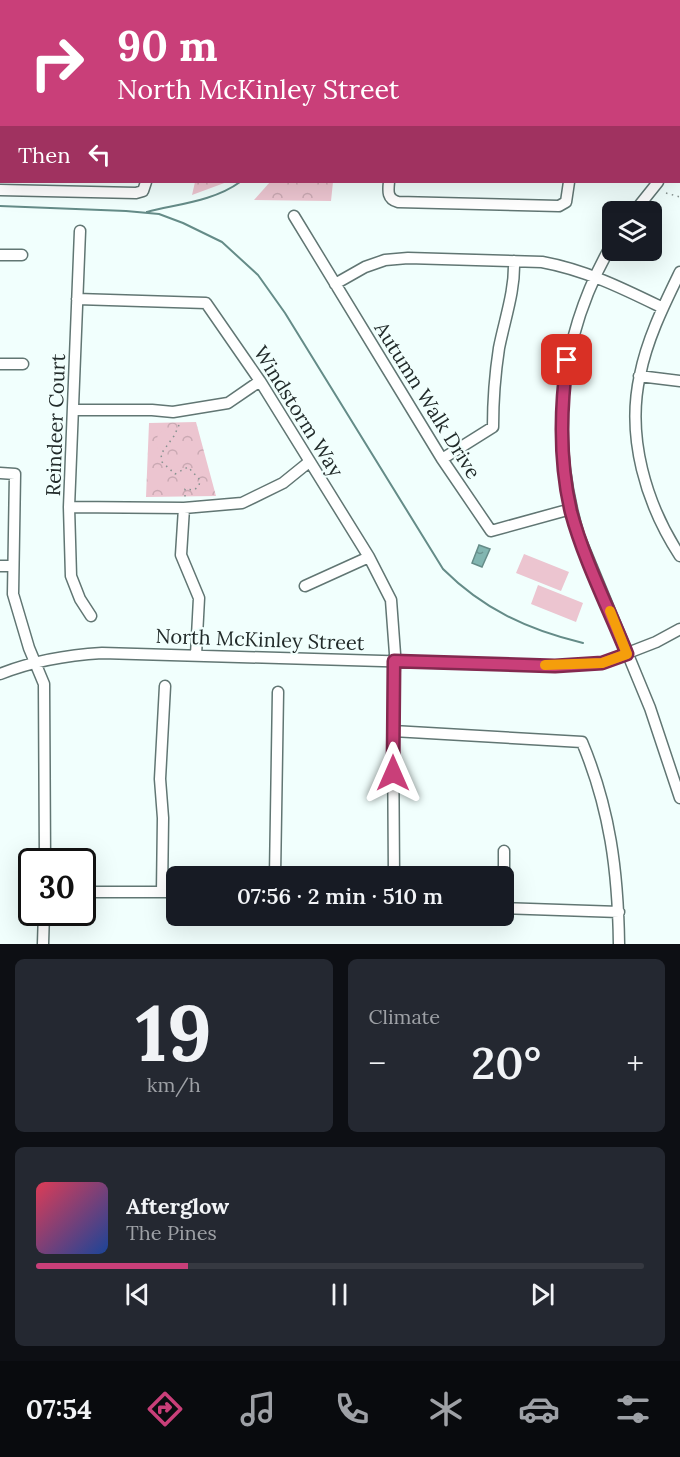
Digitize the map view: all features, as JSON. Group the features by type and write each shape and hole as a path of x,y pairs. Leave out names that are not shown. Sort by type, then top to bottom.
{"street":[{"path":"0,190 136,194 143,190 146,183"},
{"path":"388,183 389,196 398,202 559,207 566,202 569,183"},
{"path":"643,201 657,183"},
{"name":"Autumn Walk Drive","path":"294,216 442,459 491,531 571,510"},
{"name":"Reindeer Court","path":"80,231 69,507 71,576 80,599 91,616"},
{"path":"0,255 22,255"},
{"path":"335,284 365,267 385,260 408,258 552,263 595,276 663,308"},
{"path":"442,459 493,427 493,397 500,347 513,292 514,261"},
{"path":"603,261 575,328 567,360 563,391 561,447 571,510 579,536 657,726 680,798"},
{"path":"680,272 648,345 639,376 636,411 638,446 643,474 654,506 680,556"},
{"name":"Windstorm Way","path":"77,299 206,303 260,381 369,557 391,600 394,661 394,866"},
{"path":"0,364 23,364"},
{"path":"639,376 680,381"},
{"path":"74,410 174,412 228,403 260,381"},
{"path":"69,507 242,503 283,483 309,462"},
{"path":"0,474 15,474 13,594 29,648 44,684 45,848"},
{"path":"185,504 181,555 199,598 196,655"},
{"path":"305,586 369,557"},
{"path":"0,566 13,566"},
{"name":"North McKinley Street","path":"0,674 73,654 102,652 555,666 602,663 656,642 680,629"},
{"path":"162,892 163,818 160,778 165,686"},
{"path":"275,866 278,693"},
{"path":"393,731 582,742 596,775 609,827 616,871 619,944"},
{"path":"504,851 504,866"},
{"path":"96,892 166,892"},
{"path":"514,908 619,912"},
{"path":"43,944 44,926"}],"path":[{"path":"666,193 680,197"},
{"path":"179,424 174,436 161,454 162,462 175,474 188,467 200,480 200,486 194,490 185,489 185,504"}],"green space":[{"path":"195,183 224,183 192,195"},
{"path":"269,183 333,183 331,201 254,200"},
{"path":"196,422 216,496 146,497 149,423"},
{"path":"169,429 176,433 162,451 156,447 158,433"},
{"path":"524,554 569,572 561,591 516,573"},
{"path":"538,585 583,603 576,622 531,604"}],"water":[{"path":"479,545 490,549 482,567 472,563"}],"waterway":[{"path":"147,212 207,198 238,183"},
{"path":"0,206 159,214 222,242 258,275 285,313 443,569 474,596 507,616 544,632 583,643"}],"slow traffic":[{"path":"545,665 602,663 627,654 610,611"}],"route":[{"path":"393,773 394,661 555,666 602,663 627,654 579,536 571,510 561,447 561,418 567,360"}]}
